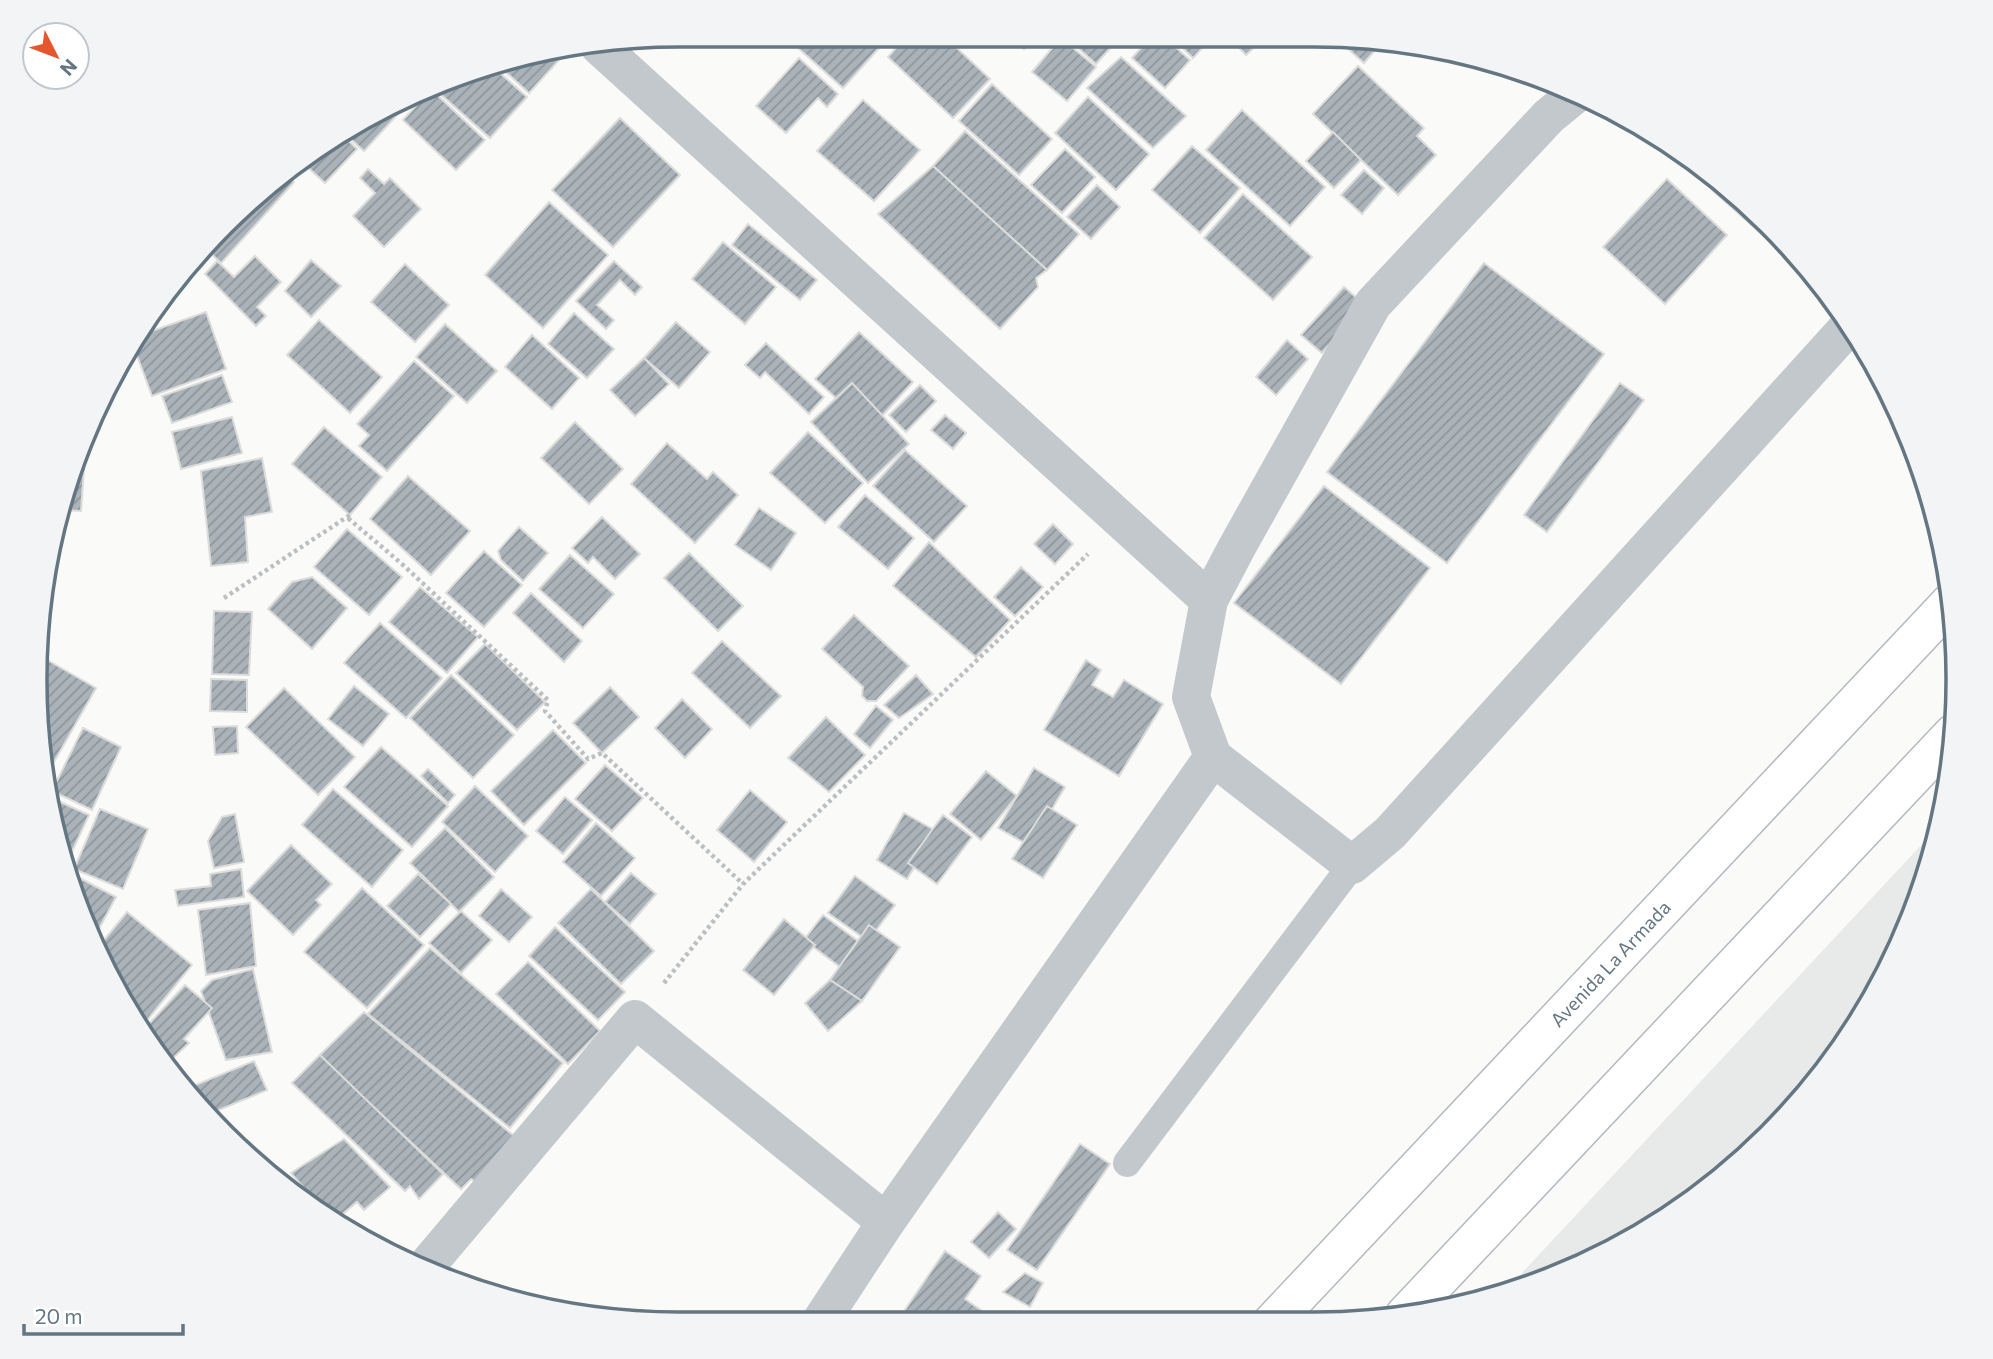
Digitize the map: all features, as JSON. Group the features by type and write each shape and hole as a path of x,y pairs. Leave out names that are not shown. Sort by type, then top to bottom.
{"main road":[{"name":"Avenida La Armada","path":"1282,1312 1941,612"},
{"path":"1416,1303 1942,745"}],"street":[{"path":"606,52 1209,600"},
{"path":"1568,101 1549,116 1373,304 1209,600 1191,697 1213,757 1352,865 1390,832 1842,333"},
{"path":"827,1312 886,1222 1213,757"},
{"path":"431,1261 635,1019 886,1222"}],"lane":[{"path":"1127,1163 1352,865"}],"path":[{"path":"224,598 350,515 349,519 431,590 548,700 545,710 588,758 602,753 743,884"},
{"path":"635,1019 743,884 1123,522"}],"shaded area":[{"path":"1924,842 1898,921 1861,996 1815,1064 1761,1127 1698,1181 1630,1227 1593,1247 1518,1278"}],"building":[{"path":"797,47 879,48 843,88"},
{"path":"897,47 956,47 990,79 953,118 888,57"},
{"path":"1053,47 1072,47 1096,67 1067,101 1032,72"},
{"path":"1077,47 1111,47 1096,64"},
{"path":"1142,47 1175,47 1190,60 1165,88 1132,58"},
{"path":"1182,47 1203,47 1193,58"},
{"path":"1238,47 1254,47 1246,55"},
{"path":"1348,49 1374,51 1364,63"},
{"path":"1121,57 1186,116 1153,148 1087,88"},
{"path":"560,58 529,93 506,72"},
{"path":"799,58 838,94 827,107 818,98 786,133 756,106"},
{"path":"1358,66 1424,128 1417,136 1436,155 1398,195 1313,114"},
{"path":"501,74 527,97 490,138 440,94"},
{"path":"992,84 1052,139 1019,175 959,121"},
{"path":"437,95 485,140 456,170 403,120 417,104"},
{"path":"1088,97 1149,154 1116,190 1055,133"},
{"path":"863,100 920,150 874,201 817,151"},
{"path":"1242,110 1325,187 1290,226 1206,150"},
{"path":"398,114 364,151 351,139"},
{"path":"620,118 680,175 613,247 552,190"},
{"path":"965,131 1079,234 1047,270 933,166"},
{"path":"1333,132 1361,160 1334,188 1306,161"},
{"path":"349,141 357,149 325,183 309,168"},
{"path":"1192,146 1240,188 1200,233 1152,190"},
{"path":"1065,149 1095,177 1062,213 1031,185"},
{"path":"933,166 1047,270 1036,278 1038,287 1000,329 878,214"},
{"path":"368,169 384,184 390,178 421,209 384,247 353,216 375,193 360,178"},
{"path":"1364,170 1384,188 1362,214 1341,195"},
{"path":"1667,179 1727,235 1665,304 1603,247"},
{"path":"292,180 294,182 221,263 212,254 263,204"},
{"path":"1097,185 1120,207 1091,239 1067,217"},
{"path":"1712,190 1730,204 1768,240"},
{"path":"1243,194 1312,257 1273,300 1204,238"},
{"path":"549,202 608,255 543,328 485,275"},
{"path":"748,224 817,280 800,300 732,245"},
{"path":"723,242 776,287 745,324 692,279"},
{"path":"255,256 281,282 257,307 266,316 256,326 205,274 217,261 234,277"},
{"path":"311,260 341,286 311,317 285,291"},
{"path":"614,261 642,287 635,295 620,280 597,305 614,320 606,329 576,301"},
{"path":"1484,263 1604,354 1447,563 1327,472"},
{"path":"405,264 449,305 415,342 371,302"},
{"path":"1344,287 1365,305 1322,353 1301,335"},
{"path":"206,312 226,369 152,396 137,355 152,331"},
{"path":"574,313 614,349 587,378 548,344"},
{"path":"319,320 382,377 350,413 287,355"},
{"path":"676,322 710,352 679,388 644,358"},
{"path":"445,324 497,371 467,403 416,357"},
{"path":"859,332 913,382 870,429 815,379"},
{"path":"532,335 579,378 552,409 505,367"},
{"path":"1287,340 1308,359 1276,395 1256,377"},
{"path":"766,343 824,397 809,414 765,372 760,378 745,365"},
{"path":"644,358 669,384 635,416 610,390"},
{"path":"414,361 454,396 387,471 359,446 369,435 357,424"},
{"path":"222,375 232,402 172,423 162,396"},
{"path":"852,383 909,444 868,483 811,422"},
{"path":"1620,383 1644,400 1547,532 1524,515"},
{"path":"920,385 936,401 906,432 889,415"},
{"path":"945,415 966,433 953,449 931,430"},
{"path":"232,417 242,453 181,469 172,432"},
{"path":"575,422 623,469 589,504 541,458"},
{"path":"324,427 382,477 350,515 292,464"},
{"path":"808,432 863,483 825,523 770,473"},
{"path":"667,443 707,479 713,472 738,495 695,543 631,484"},
{"path":"905,450 967,506 934,542 873,486"},
{"path":"262,458 272,512 245,517 248,562 211,566 201,471"},
{"path":"84,467 81,511 71,510"},
{"path":"408,476 470,531 431,575 370,519"},
{"path":"1324,486 1430,568 1341,684 1234,603"},
{"path":"865,495 914,538 888,569 838,527"},
{"path":"759,508 796,533 771,570 735,545"},
{"path":"602,517 640,554 615,579 593,557 588,563 572,548"},
{"path":"1053,524 1073,544 1055,564 1034,544"},
{"path":"519,527 548,553 523,581 501,560 498,551"},
{"path":"347,529 402,577 369,615 314,567"},
{"path":"929,542 1010,620 976,657 893,586"},
{"path":"484,551 522,585 484,627 446,593"},
{"path":"689,553 743,606 718,631 664,578"},
{"path":"570,555 614,594 583,628 539,589"},
{"path":"1021,567 1043,587 1015,616 994,597"},
{"path":"312,577 347,608 312,649 268,609 292,582"},
{"path":"420,587 478,637 447,673 389,622"},
{"path":"531,593 582,641 564,662 513,613"},
{"path":"214,611 252,612 249,675 212,674"},
{"path":"854,615 909,666 876,701 867,701 862,696 863,687 822,649"},
{"path":"380,623 442,678 406,718 344,663"},
{"path":"722,641 781,696 750,728 692,673"},
{"path":"485,644 545,702 517,730 456,673"},
{"path":"48,660 96,688 53,763"},
{"path":"1086,660 1101,670 1092,685 1113,697 1124,680 1163,704 1119,776 1044,730"},
{"path":"451,675 514,735 473,778 410,718"},
{"path":"916,675 933,694 899,718 884,705"},
{"path":"211,679 247,680 247,712 210,711"},
{"path":"354,686 389,714 363,746 328,719"},
{"path":"610,687 639,717 602,753 573,723"},
{"path":"284,688 355,757 318,795 246,727"},
{"path":"682,699 712,729 685,758 655,728"},
{"path":"876,706 893,720 870,748 854,734"},
{"path":"826,717 865,755 829,792 788,758"},
{"path":"237,726 238,753 215,755 213,727"},
{"path":"83,728 121,747 92,810 58,794 56,783"},
{"path":"553,730 586,763 524,825 491,791"},
{"path":"381,747 448,806 412,847 344,787"},
{"path":"605,765 643,798 612,831 575,799"},
{"path":"1034,768 1065,787 1030,846 998,828"},
{"path":"428,769 455,795 448,803 421,776"},
{"path":"986,771 1017,796 981,840 950,814"},
{"path":"475,786 528,836 495,872 442,822"},
{"path":"333,789 403,850 372,887 302,825"},
{"path":"750,790 787,822 754,862 717,830"},
{"path":"565,797 592,820 563,854 536,831"},
{"path":"59,801 89,815 72,852"},
{"path":"1047,806 1077,825 1043,878 1012,859"},
{"path":"100,809 148,829 123,889 77,870 76,865"},
{"path":"904,813 936,831 907,879 877,860"},
{"path":"235,814 244,862 214,868 208,841 222,817"},
{"path":"943,815 972,837 937,884 908,863"},
{"path":"596,823 635,858 601,896 563,862"},
{"path":"445,828 494,877 459,912 410,863"},
{"path":"291,845 332,884 316,900 321,905 293,935 247,891"},
{"path":"241,869 244,897 178,906 175,890 211,886 210,874"},
{"path":"631,873 656,894 630,924 605,902"},
{"path":"418,874 451,904 420,937 387,906"},
{"path":"855,876 895,905 868,941 828,913"},
{"path":"79,878 116,897 99,929"},
{"path":"362,888 424,945 367,1008 304,952"},
{"path":"501,889 532,917 509,942 479,916"},
{"path":"591,889 654,951 621,984 558,923"},
{"path":"250,903 256,966 206,975 198,910"},
{"path":"461,911 492,940 461,973 429,943"},
{"path":"127,912 192,965 147,1020 104,941"},
{"path":"823,915 866,947 847,972 804,940"},
{"path":"784,919 815,945 774,995 743,970"},
{"path":"869,925 900,947 862,1001 830,980"},
{"path":"555,927 625,992 598,1020 529,956"},
{"path":"430,948 563,1063 510,1128 368,1014"},
{"path":"528,962 600,1031 568,1064 496,994"},
{"path":"253,969 272,1052 226,1060 201,991 212,980"},
{"path":"830,980 862,1001 828,1031 805,1003"},
{"path":"185,985 212,1008 184,1039 189,1043 173,1058 149,1023"},
{"path":"364,1012 520,1141 480,1185 471,1179 461,1189 320,1057"},
{"path":"320,1055 443,1174 419,1199 410,1186 405,1191 292,1083"},
{"path":"254,1061 267,1090 217,1111 195,1085"},
{"path":"344,1139 390,1187 364,1210 357,1202 342,1214 303,1187 291,1173"},
{"path":"1080,1144 1110,1164 1037,1270 1007,1250"},
{"path":"998,1212 1016,1229 989,1258 971,1242"},
{"path":"945,1251 981,1276 965,1299 984,1312 903,1312"},
{"path":"1025,1273 1043,1283 1030,1307 1003,1292"}]}
